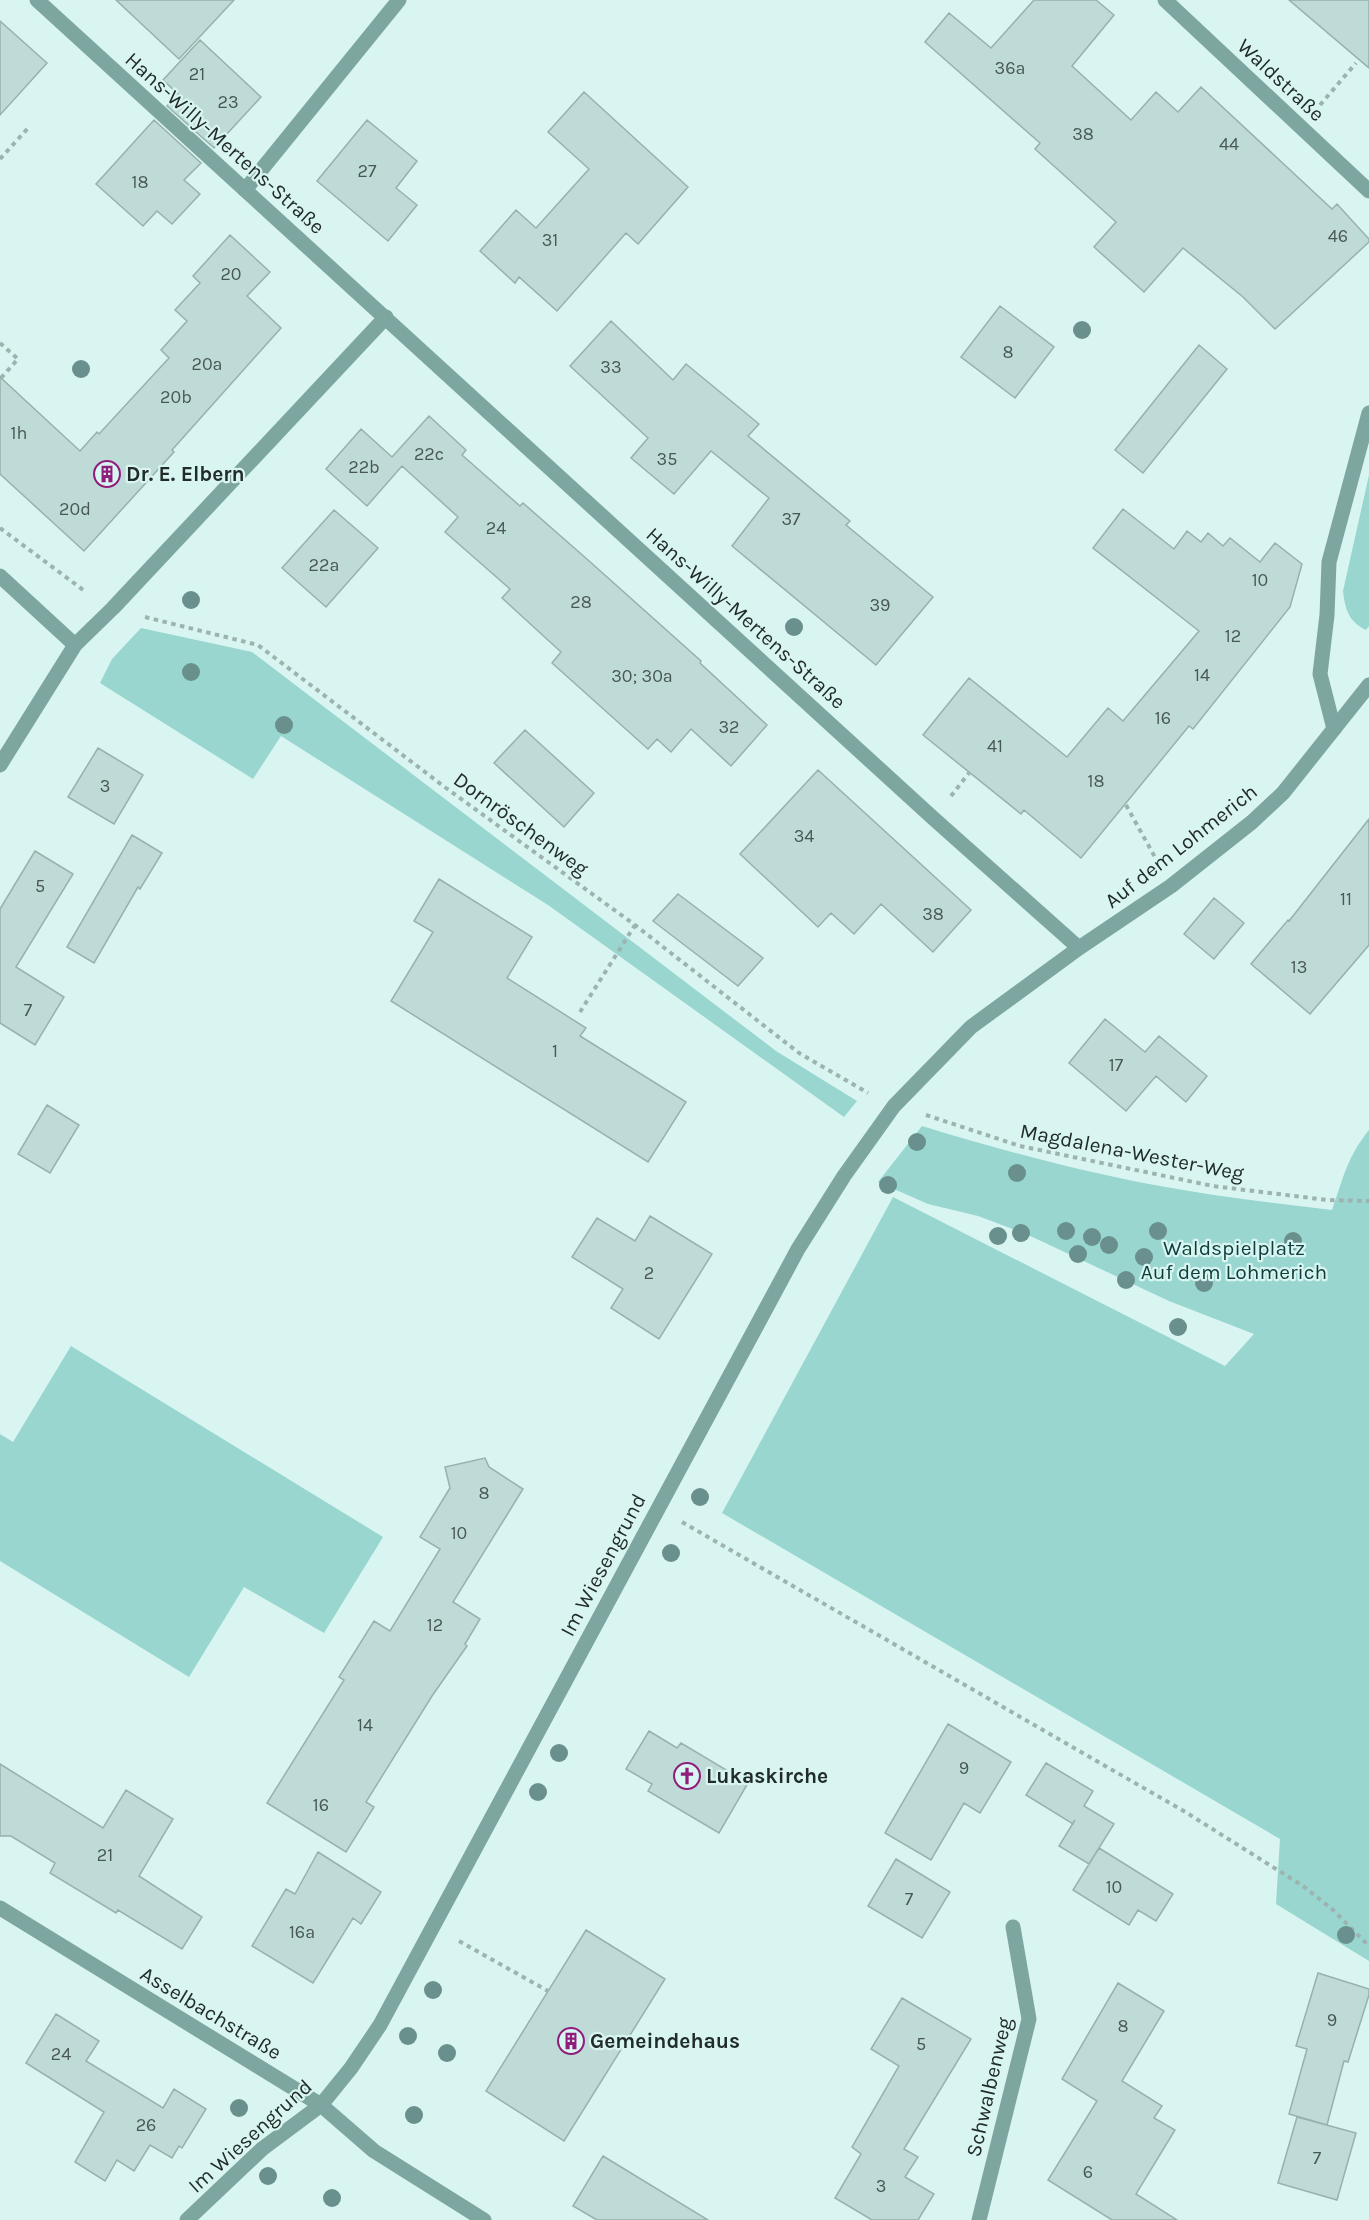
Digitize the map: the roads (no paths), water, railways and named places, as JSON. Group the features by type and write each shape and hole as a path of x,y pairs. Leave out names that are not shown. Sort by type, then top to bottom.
{"street":[{"name":"Hans-Willy-Mertens-Straße","path":"37,0 933,818 1079,948"},
{"path":"245,190 399,0"},
{"name":"Waldstraße","path":"1165,0 1368,186"},
{"path":"0,765 75,645 113,608 386,317"},
{"path":"1334,729 1320,674 1327,615 1329,562 1369,412"},
{"path":"0,576 75,645"},
{"name":"Auf dem Lohmerich","path":"1079,948 1171,886 1243,829 1283,793 1369,685"},
{"name":"Im Wiesengrund","path":"187,2220 262,2149 321,2105 351,2068 380,2025 798,1249 844,1176 894,1106 971,1027 1079,948"},
{"name":"Asselbachstraße","path":"0,1908 321,2105 374,2151 484,2220"},
{"name":"Schwalbenweg","path":"979,2220 1029,2019 1013,1927"}],"place":[{"name":"Dr. E. Elbern","path":"107,474"},
{"name":"Lukaskirche","path":"687,1776"},
{"name":"Gemeindehaus","path":"571,2041"}],"park label":[{"name":"Waldspielplatz Auf dem Lohmerich","path":"1234,1260"}]}
